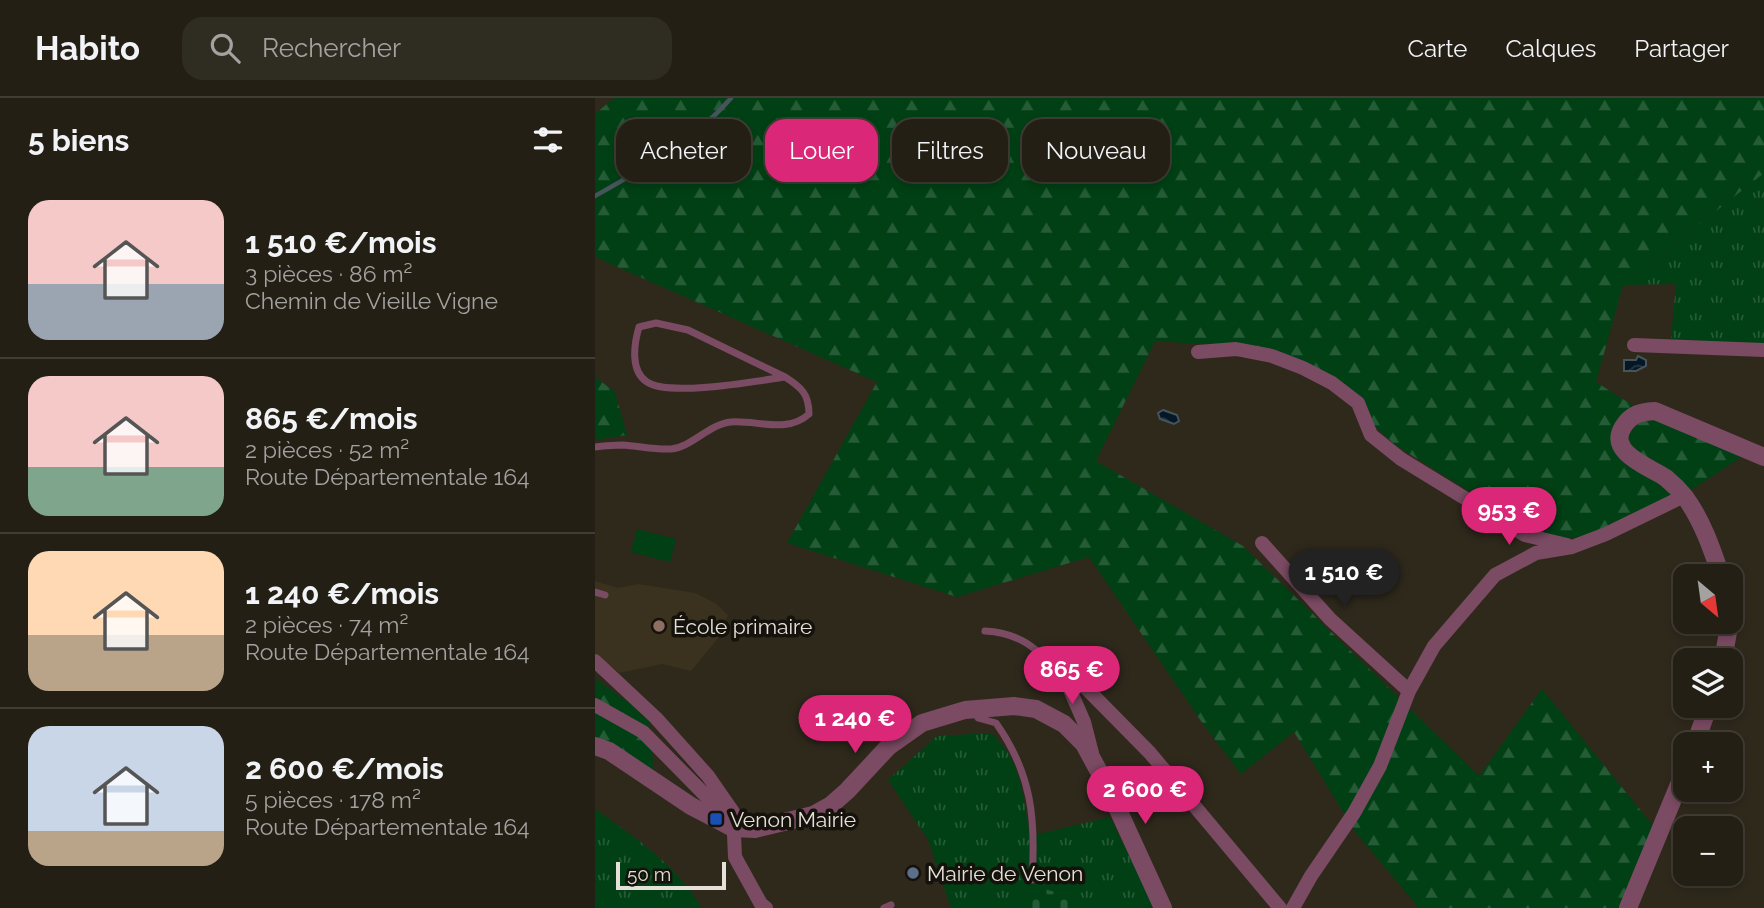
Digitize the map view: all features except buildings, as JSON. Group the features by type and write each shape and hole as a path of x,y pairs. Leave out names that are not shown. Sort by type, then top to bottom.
{"street":[{"path":"1634,345 1764,350"},
{"path":"1198,352 1236,349 1272,356 1332,383 1358,402 1371,435 1401,458 1525,535 1572,547"},
{"path":"1716,564 1702,526 1684,496 1667,479 1627,455 1621,444 1621,430 1629,419 1639,412 1655,411 1764,457"},
{"path":"1293,908 1311,876 1361,802 1380,766 1409,691 1434,646 1495,575 1536,553 1572,547 1605,534 1684,496"},
{"path":"1262,543 1330,619 1409,691"},
{"path":"595,661 656,718 708,776 733,820 735,857 761,904 766,908"},
{"path":"1064,676 1084,722 1095,762"},
{"path":"1064,676 1086,688 1150,753 1280,908"},
{"path":"595,705 643,732 733,820"},
{"path":"595,746 609,751 691,806 733,820 769,827 813,815 831,805 888,747 922,723 975,709 1014,706 1036,709 1064,724 1084,744 1163,908"},
{"path":"1628,908 1673,799"}],"lane":[{"path":"595,447 622,445 676,448 729,422 785,425 800,422 809,414 809,400 797,384 785,377 688,330 656,323 639,327 634,345 636,366 646,382 669,390 785,377"},
{"path":"595,592 605,596"},
{"path":"985,631 1002,632 1028,642 1064,676"},
{"path":"975,709 978,718 996,723 1023,768 1033,823 1032,880"}],"shaded area":[{"name":"École primaire","path":"595,581 618,588 638,584 695,593 715,603 728,615 719,637 691,671 662,664 619,673 595,653"}],"green space":[{"path":"614,98 1764,98 1764,173 1623,285 1596,382 1656,420 1743,456 1691,490 1579,539 1538,534 1395,445 1373,424 1361,396 1312,367 1261,348 1155,341 1096,461 1243,546 1479,776 1542,689 1655,828 1620,908 1419,908 1356,833 1294,732 1241,774 1203,724 1089,557 957,597 787,543 877,382 595,257 595,114"},
{"path":"1764,173 1764,344 1671,341 1676,284 1623,285"},
{"path":"595,377 615,392 627,435 595,440"},
{"path":"637,529 676,539 670,562 631,552"},
{"path":"595,678 649,718 654,772 595,749"},
{"path":"991,733 1015,767 1023,793 1030,836 1110,817 1155,908 951,908 928,840 888,780 937,736"},
{"path":"595,809 668,866 702,908 595,908"},
{"path":"1030,885 1080,899 1078,908 1024,908"}],"water":[{"path":"1638,356 1646,360 1646,366 1636,371 1624,371 1624,360 1636,360"},
{"path":"1163,410 1177,415 1179,421 1174,424 1160,419 1158,413"}],"waterway":[{"path":"595,196 685,140 731,98"}],"place":[{"name":"École primaire","path":"659,626"},
{"name":"Venon Mairie","path":"716,819"},
{"name":"Mairie de Venon","path":"913,873"}]}
